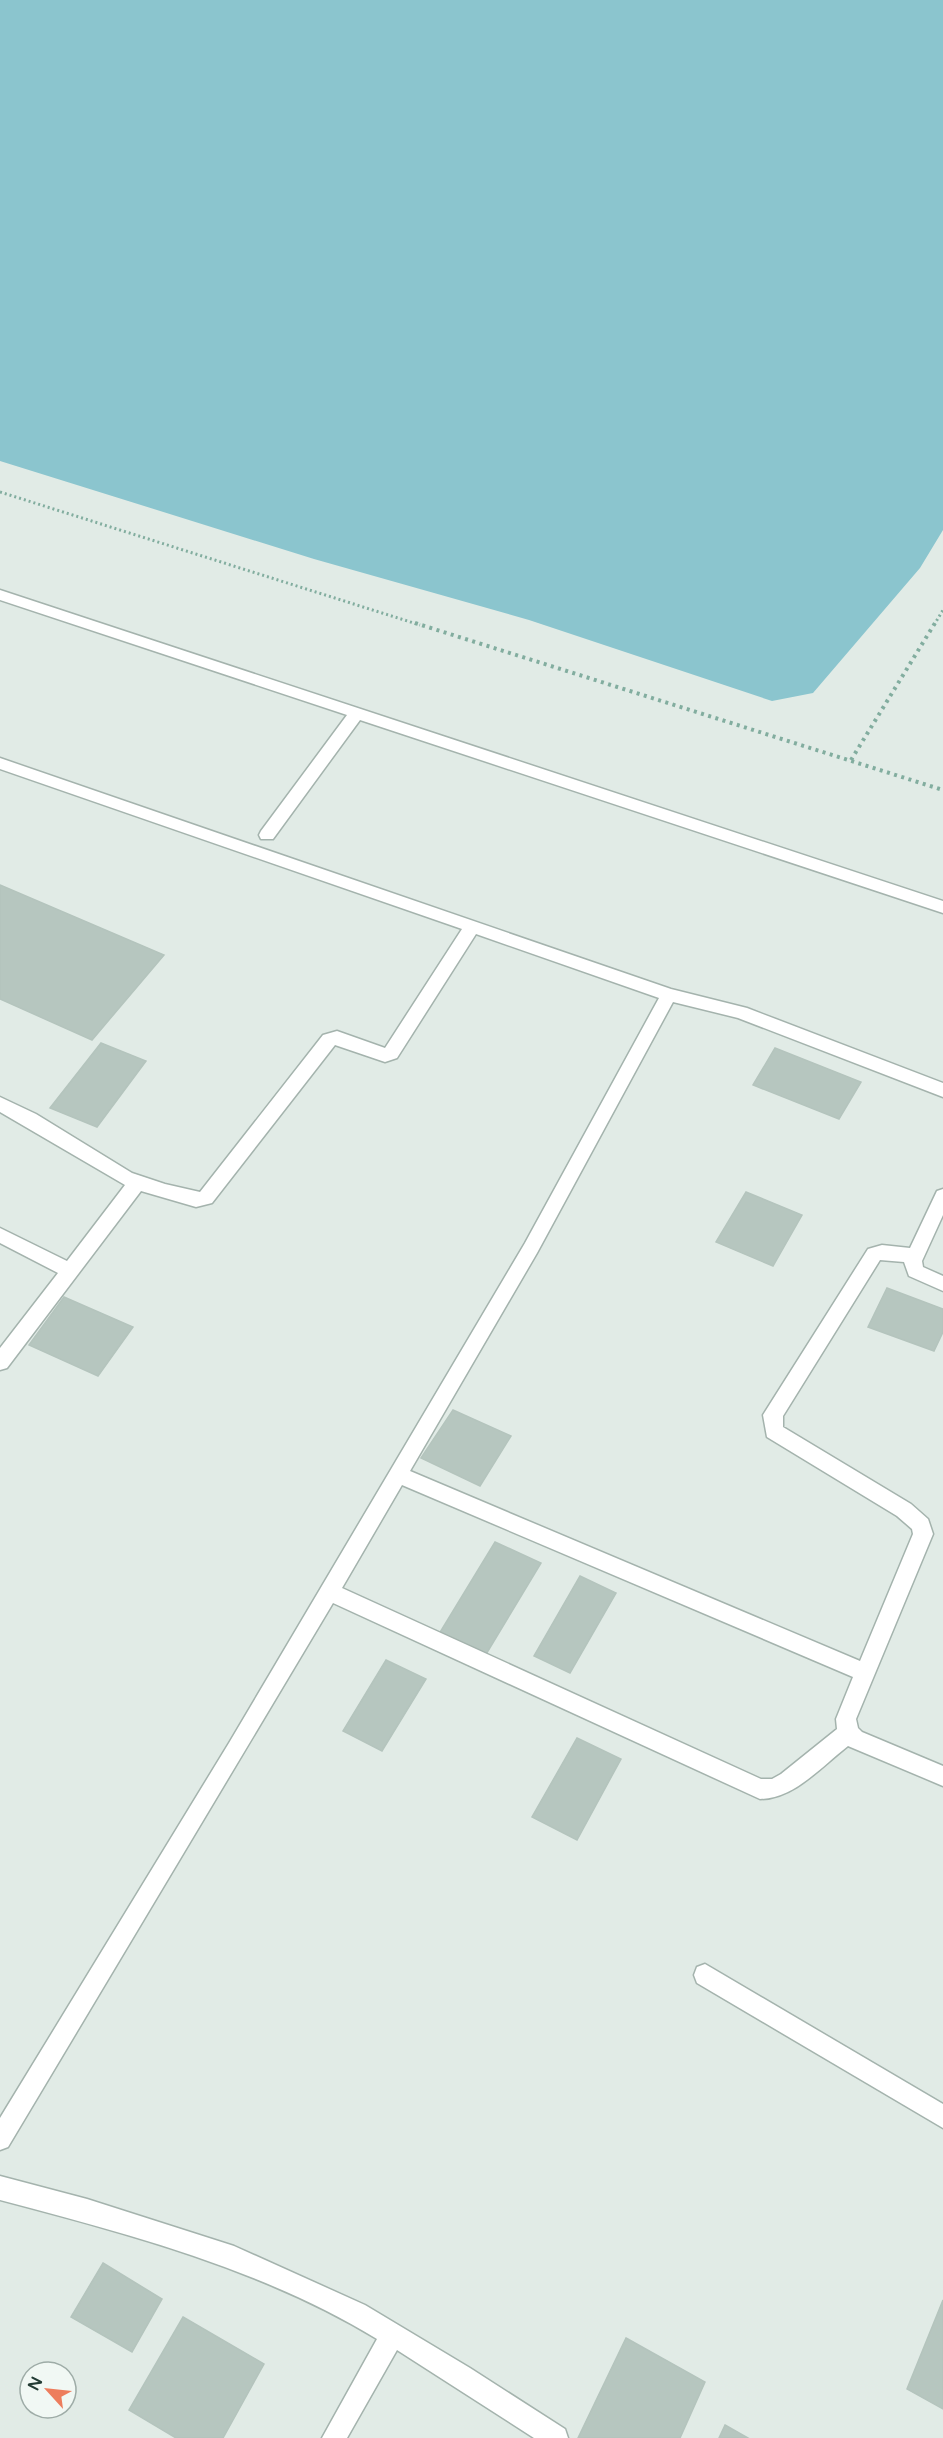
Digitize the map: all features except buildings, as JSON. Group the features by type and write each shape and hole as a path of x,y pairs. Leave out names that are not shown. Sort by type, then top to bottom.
{"street":[{"path":"0,595 943,907"},
{"path":"267,835 358,712"},
{"path":"0,763 669,995 741,1012 943,1090"},
{"path":"0,1104 18,1111 115,1173 196,1200 206,1198 329,1040 337,1037 385,1055 391,1053 471,928"},
{"path":"0,2139 329,1592 531,1248 669,995"},
{"path":"0,1362 138,1182"},
{"path":"943,1196 914,1256 915,1271 943,1284"},
{"path":"0,1235 70,1271"},
{"path":"914,1256 882,1252 874,1254 772,1415 771,1425 774,1431 904,1510 921,1525 923,1534 846,1719 848,1733 870,1747 943,1776"},
{"path":"398,1474 865,1673"},
{"path":"329,1592 760,1789 774,1789 788,1781 848,1733"},
{"path":"705,1975 943,2117"},
{"path":"0,2188 87,2211 226,2254 357,2313 556,2438"},
{"path":"334,2438 393,2334"}],"path":[{"path":"0,492 943,790"},
{"path":"851,760 943,610"}],"water":[{"path":"0,0 943,0 943,530 920,568 813,693 772,701 529,620 314,559 0,461"}]}
